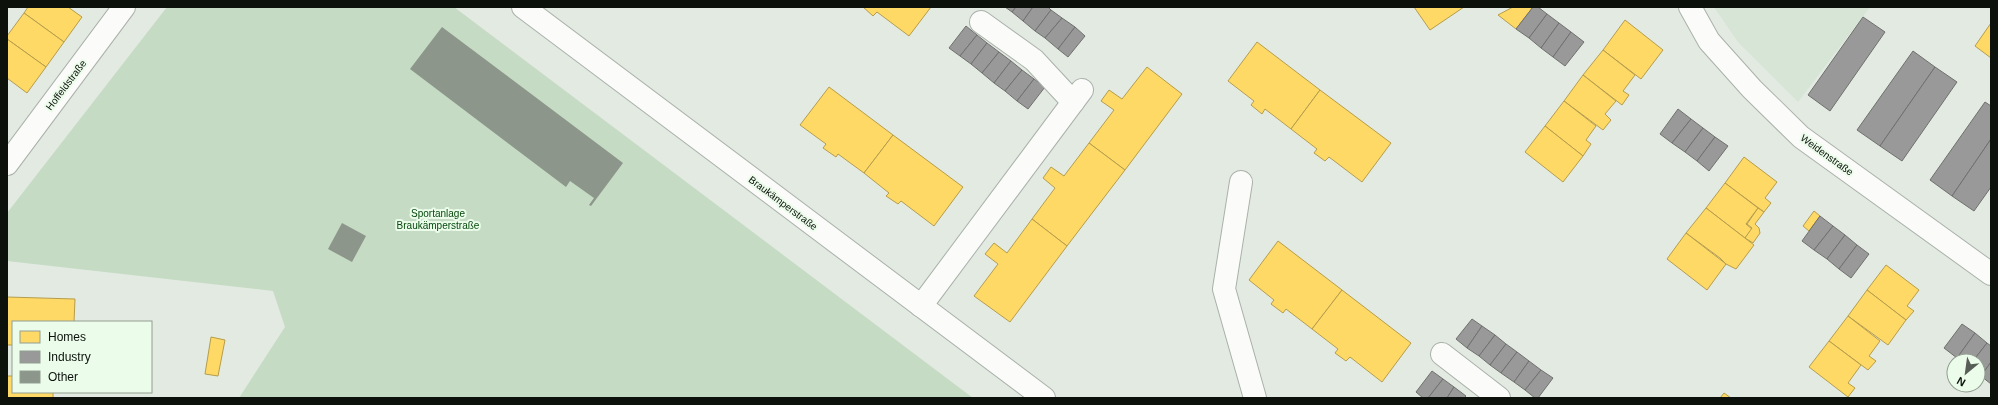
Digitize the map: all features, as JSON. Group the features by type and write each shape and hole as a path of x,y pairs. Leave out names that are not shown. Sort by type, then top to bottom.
{"street":[{"name":"Weidenstraße","path":"1690,7 1709,41 1752,89 1801,137 1991,274"},
{"name":"Braukämperstraße","path":"526,8 1044,398"},
{"name":"Hoffeldstraße","path":"7,164 119,9"},
{"path":"921,306 1077,96 1034,60 982,22"},
{"path":"1241,182 1224,289 1255,398"},
{"path":"1442,354 1499,398"}],"shaded area":[{"path":"1714,7 1870,7 1798,102 1738,42"}],"green space":[{"name":"Sportanlage Braukämperstraße","path":"167,7 454,7 973,398 239,398 285,327 273,291 7,261 7,213"}],"building: Homes":[{"path":"28,7 68,7 82,17 64,42 24,13"},
{"path":"863,7 931,7 909,36 877,12 873,16"},
{"path":"1414,7 1464,7 1430,30"},
{"path":"1513,7 1533,7 1516,29 1498,15"},
{"path":"24,13 64,42 46,67 7,39 7,36"},
{"path":"1625,20 1663,50 1641,79 1603,50"},
{"path":"1991,23 1991,58 1975,46"},
{"path":"7,39 46,67 27,93 7,78"},
{"path":"1257,42 1320,90 1291,129 1265,109 1262,114 1251,105 1254,101 1228,81"},
{"path":"1603,50 1635,75 1623,91 1629,95 1622,105 1583,75"},
{"path":"1147,67 1182,94 1125,170 1089,143 1114,110 1101,101 1109,90 1122,99"},
{"path":"1583,75 1616,101 1605,114 1611,120 1603,130 1564,101"},
{"path":"829,87 893,135 864,173 838,154 836,157 823,148 826,144 800,125"},
{"path":"1320,90 1391,143 1362,182 1329,157 1325,161 1314,153 1317,149 1291,129"},
{"path":"1564,101 1596,126 1586,140 1591,144 1583,156 1545,126"},
{"path":"1545,126 1583,156 1563,182 1525,152"},
{"path":"893,135 963,187 934,226 901,201 898,204 886,196 889,193 864,173"},
{"path":"1089,143 1125,170 1067,246 1032,219 1055,188 1043,178 1051,167 1064,176"},
{"path":"1744,157 1777,182 1765,198 1771,203 1764,212 1725,183"},
{"path":"1725,183 1758,208 1746,224 1752,229 1745,238 1706,208"},
{"path":"1706,208 1754,245 1736,269 1726,264 1686,233"},
{"path":"1758,208 1764,212 1755,224 1759,228 1760,233 1753,243 1745,238 1752,228 1747,224"},
{"path":"1814,211 1820,216 1809,231 1803,226"},
{"path":"1032,219 1067,246 1010,322 974,296 998,264 985,254 994,243 1007,253"},
{"path":"1686,233 1726,264 1707,290 1667,259"},
{"path":"1278,241 1342,290 1312,329 1286,309 1283,313 1271,304 1274,300 1249,280"},
{"path":"1886,265 1919,290 1907,306 1914,311 1906,320 1867,290"},
{"path":"1342,290 1411,343 1382,382 1350,357 1346,361 1335,353 1338,349 1312,329"},
{"path":"1867,290 1906,320 1888,345 1848,316"},
{"path":"7,297 75,299 74,321 12,321 12,345 7,345"},
{"path":"1848,316 1880,341 1869,356 1876,361 1868,370 1829,341"},
{"path":"211,337 225,340 218,376 205,374"},
{"path":"1829,341 1861,365 1848,383 1855,388 1848,397 1809,367"},
{"path":"7,376 12,376 12,393 53,393 53,398 7,398"},
{"path":"1724,393 1731,398 1720,398"}],"building: Industry":[{"path":"1005,7 1016,7 1012,12"},
{"path":"1016,7 1033,7 1023,21 1012,12"},
{"path":"1033,7 1048,7 1051,10 1035,31 1023,21"},
{"path":"1533,7 1538,7 1547,14 1529,38 1516,29"},
{"path":"1051,10 1062,18 1045,38 1035,31"},
{"path":"1547,14 1559,23 1541,48 1529,38"},
{"path":"1863,17 1885,32 1830,111 1808,95"},
{"path":"1062,18 1075,27 1058,49 1045,38"},
{"path":"1559,23 1571,32 1553,57 1541,48"},
{"path":"966,26 977,35 960,56 949,48"},
{"path":"1075,27 1085,36 1068,57 1058,49"},
{"path":"1571,32 1584,42 1565,66 1553,57"},
{"path":"977,35 987,43 971,64 960,56"},
{"path":"987,43 999,52 982,73 971,64"},
{"path":"1913,51 1935,67 1880,146 1857,130"},
{"path":"999,52 1011,61 994,83 982,73"},
{"path":"1011,61 1022,70 1005,91 994,83"},
{"path":"1935,67 1957,82 1902,161 1880,146"},
{"path":"1022,70 1034,79 1017,101 1005,91"},
{"path":"1034,79 1045,87 1028,109 1017,101"},
{"path":"1985,102 1991,106 1991,139 1952,196 1930,180"},
{"path":"1678,109 1691,119 1672,143 1660,134"},
{"path":"1691,119 1703,128 1685,152 1672,143"},
{"path":"1703,128 1715,137 1697,161 1685,152"},
{"path":"1715,137 1728,146 1709,171 1697,161"},
{"path":"1991,139 1991,187 1974,211 1952,196"},
{"path":"1820,216 1833,226 1814,250 1802,241"},
{"path":"1833,226 1845,235 1827,259 1814,250"},
{"path":"1845,235 1857,245 1839,269 1827,259"},
{"path":"1857,245 1869,254 1851,278 1839,269"},
{"path":"1472,319 1482,326 1467,348 1456,339"},
{"path":"1962,324 1975,333 1961,353 1950,353 1944,348"},
{"path":"1482,326 1495,335 1479,356 1467,348"},
{"path":"1975,333 1987,343 1979,353 1961,353"},
{"path":"1495,335 1506,344 1490,365 1479,356"},
{"path":"1987,343 1991,346 1991,362 1986,369 1986,353 1979,353"},
{"path":"1506,344 1517,352 1501,373 1490,365"},
{"path":"1517,352 1529,361 1514,382 1501,373"},
{"path":"1529,361 1541,370 1525,390 1514,382"},
{"path":"1991,362 1991,384 1986,380 1986,369"},
{"path":"1541,370 1553,378 1538,398 1535,398 1525,390"},
{"path":"1432,371 1443,379 1428,398 1423,398 1416,392"},
{"path":"1443,379 1454,387 1447,398 1428,398"},
{"path":"1454,387 1466,396 1464,398 1447,398"}],"building: Other":[{"path":"442,27 623,163 591,206 589,205 594,198 570,181 566,187 410,69"},
{"path":"342,223 366,236 352,262 328,249"}]}
